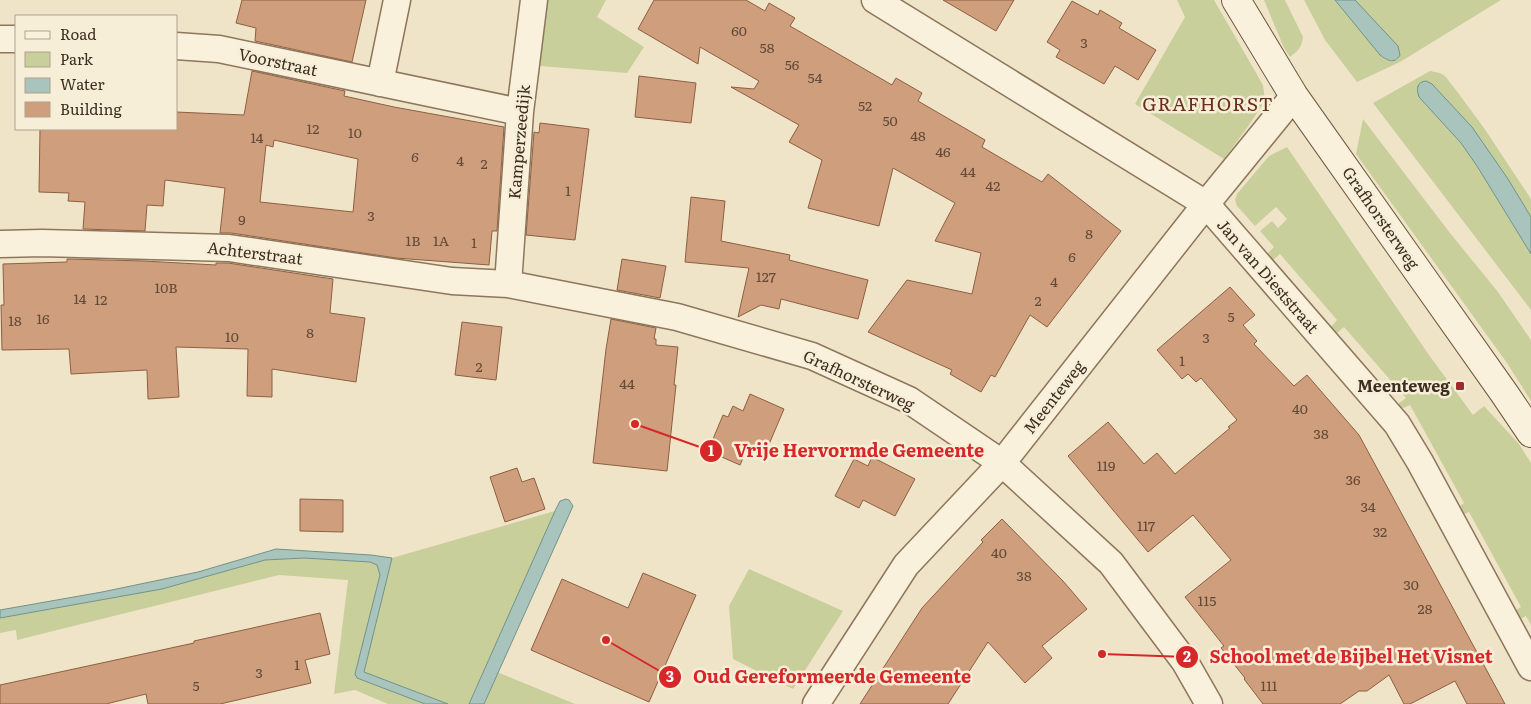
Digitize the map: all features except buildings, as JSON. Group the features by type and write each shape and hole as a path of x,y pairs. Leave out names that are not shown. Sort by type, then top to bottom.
{"main road":[{"name":"Grafhorsterweg","path":"1236,0 1294,96 1531,433"}],"street":[{"path":"380,83 397,0"},
{"name":"Kamperzeedijk","path":"508,284 520,112 534,0"},
{"name":"Jan van Dieststraat","path":"881,2 1206,204 1397,424 1420,462 1531,667"},
{"path":"0,39 15,39"},
{"name":"Voorstraat","path":"178,46 219,49 520,112"},
{"name":"Meenteweg","path":"816,704 906,565 1002,463 1206,204 1294,96"},
{"name":"Achterstraat","path":"0,244 42,243 229,248 452,281 508,284"},
{"name":"Grafhorsterweg","path":"508,284 678,318 812,356 908,400 1002,463 1111,563 1185,662 1209,704"}],"green space":[{"path":"546,0 606,0 597,17 644,47 627,73 540,66"},
{"path":"1177,0 1214,0 1263,85 1265,101 1224,159 1135,104 1185,17"},
{"path":"1264,0 1285,0 1303,37 1299,49 1290,57 1284,48"},
{"path":"1304,0 1335,0 1380,54 1390,61 1398,59 1355,0 1501,0 1400,62 1357,82 1325,40"},
{"path":"1430,71 1445,76 1484,128 1531,199 1531,217 1508,179 1472,127 1419,97 1461,143 1531,254 1531,310 1373,103"},
{"path":"1363,119 1450,233 1498,292 1531,340 1531,401 1507,363 1356,154"},
{"path":"1287,147 1429,355 1473,415 1484,406 1519,444 1531,463 1531,625 1526,616 1516,621 1512,612 1521,607 1469,512 1461,516 1456,509 1464,503 1410,405 1401,409 1398,404 1406,398 1344,327 1337,333 1331,327 1337,320 1280,254 1273,260 1267,254 1274,247 1260,231 1272,221 1278,228 1287,219 1276,207 1255,226 1237,206 1235,200 1237,194 1269,156"},
{"path":"555,511 469,704 448,704 364,672 392,558"},
{"path":"304,558 370,562 377,565 380,575 355,674 358,678 425,704 388,704 355,690 334,694 348,580 279,575 17,640 16,630 0,633 0,618 161,589 265,560"},
{"path":"749,569 843,611 793,689 733,659 729,606"},
{"path":"497,672 575,704 484,704"}],"water":[{"path":"1335,0 1355,0 1398,46 1400,55 1398,58 1390,61 1380,55"},
{"path":"1426,81 1432,84 1472,127 1508,179 1531,217 1531,254 1461,143 1419,97 1418,86"},
{"path":"566,499 573,506 484,704 469,704 555,511 560,501"},
{"path":"276,549 392,558 364,672 448,704 425,704 357,678 355,674 380,575 377,565 370,562 304,558 265,560 162,589 0,618 0,610 102,592 198,572"}],"place":[{"name":"Meenteweg","path":"1460,386"},
{"name":"Vrije Hervormde Gemeente","path":"635,424"},
{"name":"Oud Gereformeerde Gemeente","path":"606,640"},
{"name":"School met de Bijbel Het Visnet","path":"1102,654"}],"district":[{"name":"GRAFHORST","path":"1208,104"}]}
